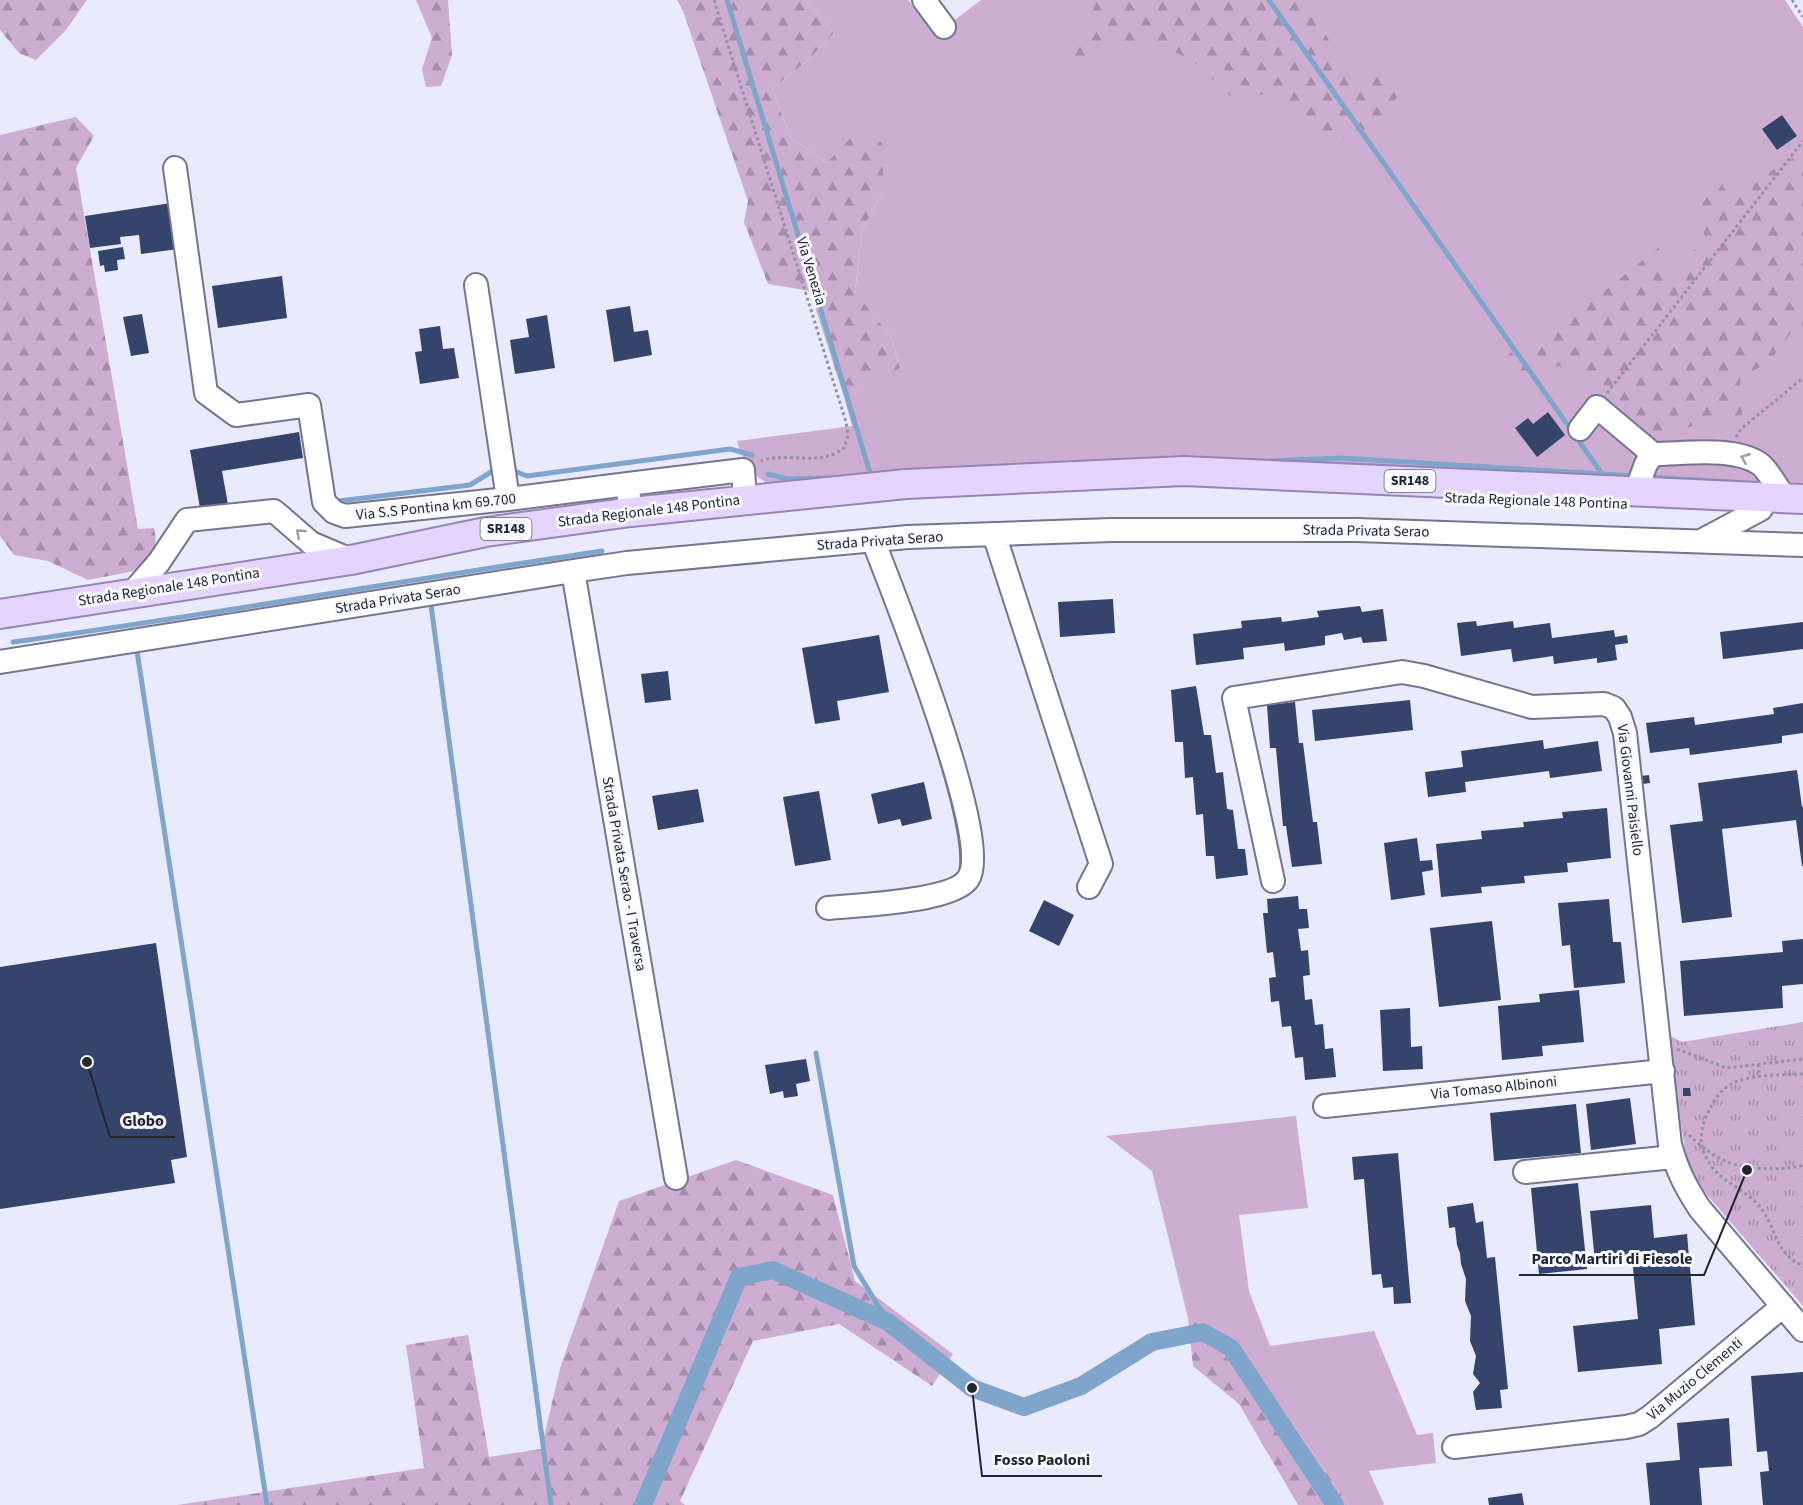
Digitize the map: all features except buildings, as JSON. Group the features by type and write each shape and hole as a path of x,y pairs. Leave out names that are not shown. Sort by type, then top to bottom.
{"main road":[{"name":"Strada Regionale 148 Pontina","path":"0,614 351,560 486,532 631,512 906,484 1184,471 1636,491 1788,505"},
{"name":"Strada Regionale 148 Pontina","path":"1017,480 1788,505"}],"street":[{"path":"924,0 944,27"},
{"name":"Via S.S Pontina km 69.700","path":"175,168 206,393 236,415 309,405 324,502 334,512 345,516 508,499 743,470"},
{"path":"476,285 508,499"},
{"path":"1580,429 1597,407 1649,459 1730,453 1743,456 1761,465 1788,505"},
{"name":"Strada Regionale 148 Pontina","path":"1636,491 1649,459"},
{"path":"743,470 745,499"},
{"path":"628,484 631,512"},
{"name":"Strada Privata Serao","path":"0,662 627,563 873,540 1112,530 1357,530 1702,540 1788,505"},
{"path":"132,593 159,562 187,520 274,511 311,543 351,560"},
{"path":"994,534 1101,864 1089,887"},
{"path":"828,908 932,897 955,889 968,879 973,865 968,829 949,749 873,540"},
{"path":"1702,540 1803,545"},
{"name":"Strada Privata Serao - I Traversa","path":"573,571 676,1178"},
{"name":"Via Giovanni Paisiello","path":"1273,881 1234,698 1402,672 1424,676 1532,707 1604,704 1614,708 1620,717 1625,733 1673,1157 1687,1190 1700,1209 1803,1330"},
{"name":"Via Tomaso Albinoni","path":"1325,1106 1663,1071"},
{"path":"1524,1172 1673,1157"},
{"name":"Via Muzio Clementi","path":"1454,1447 1639,1424 1783,1306"}],"path":[{"name":"Via Venezia","path":"714,0 846,422 848,435 844,448 831,456 801,459 766,458 743,470"},
{"path":"1791,0 1803,17"},
{"path":"1597,407 1803,141"},
{"path":"1730,453 1734,440 1742,428 1803,378"},
{"path":"1667,1045 1727,1068 1803,1059"},
{"path":"1758,1064 1760,1077"},
{"path":"1803,1074 1760,1077 1730,1084 1706,1115 1702,1128 1702,1148 1711,1166 1752,1198 1764,1211 1783,1252 1794,1263 1803,1265"},
{"path":"1685,1131 1702,1148 1728,1162 1772,1169 1803,1166"}],"green space":[{"path":"0,0 87,0 66,30 36,60 19,53 0,30"},
{"path":"416,0 448,0 452,55 441,86 426,87 422,69 432,38"},
{"path":"677,0 805,0 834,33 807,61 772,89 791,138 827,163 856,132 882,143 884,190 862,231 855,292 891,337 900,368 844,397 810,291 768,284 744,222 748,201 683,11"},
{"path":"805,0 908,0 935,35 981,0 1785,0 1803,27 1803,483 1292,464 965,469 768,483 756,476 748,466 737,441 852,426 844,397 900,367 891,337 855,293 862,231 884,190 827,163 791,138 772,89 807,61 834,33"},
{"path":"1097,0 1137,0 1145,3 1149,0 1304,0 1352,77 1388,73 1399,95 1373,125 1342,139 1304,132 1278,88 1239,104 1193,61 1149,39 1114,44 1091,67 1073,59"},
{"path":"76,117 94,136 76,168 138,529 154,528 156,539 153,554 145,569 88,580 48,561 14,555 0,536 0,135"},
{"path":"1803,156 1803,270 1789,287 1803,303 1803,325 1790,334 1769,362 1740,378 1742,415 1662,433 1622,422 1595,390 1559,366 1521,374 1508,354 1556,331 1659,247 1663,288 1705,236 1693,205 1720,180 1732,202 1750,173 1767,174 1789,159"},
{"path":"1803,1022 1803,1306 1696,1182 1686,1158 1668,1035 1682,1042"},
{"path":"1296,1116 1308,1208 1239,1215 1249,1291 1270,1346 1374,1331 1417,1435 1433,1433 1436,1463 1369,1471 1383,1505 1349,1505 1230,1334 1188,1318 1152,1171 1106,1136"},
{"path":"736,1160 833,1195 855,1281 953,1354 932,1386 839,1324 753,1341 680,1501 685,1505 177,1505 424,1468 406,1345 468,1335 489,1457 541,1449 561,1365 619,1201"},
{"path":"1188,1318 1230,1334 1349,1505 1298,1505 1239,1404 1193,1366"}],"waterway":[{"path":"727,0 871,476"},
{"path":"1269,0 1602,474"},
{"path":"512,470 527,476 730,449 752,455"},
{"path":"1270,461 1341,458 1635,476"},
{"path":"339,501 470,485 491,472"},
{"path":"768,474 788,479 832,478"},
{"path":"1648,477 1731,482"},
{"path":"13,642 602,551"},
{"path":"431,605 551,1505"},
{"path":"137,651 267,1505"},
{"path":"816,1053 854,1266 888,1322"},
{"path":"643,1505 739,1277 773,1270 888,1322 972,1388 1024,1407 1081,1386 1152,1342 1203,1332 1231,1348 1335,1505"}],"place":[{"name":"Globo","path":"87,1062"},
{"name":"Parco Martiri di Fiesole","path":"1747,1170"},
{"name":"Fosso Paoloni","path":"972,1388"}]}
